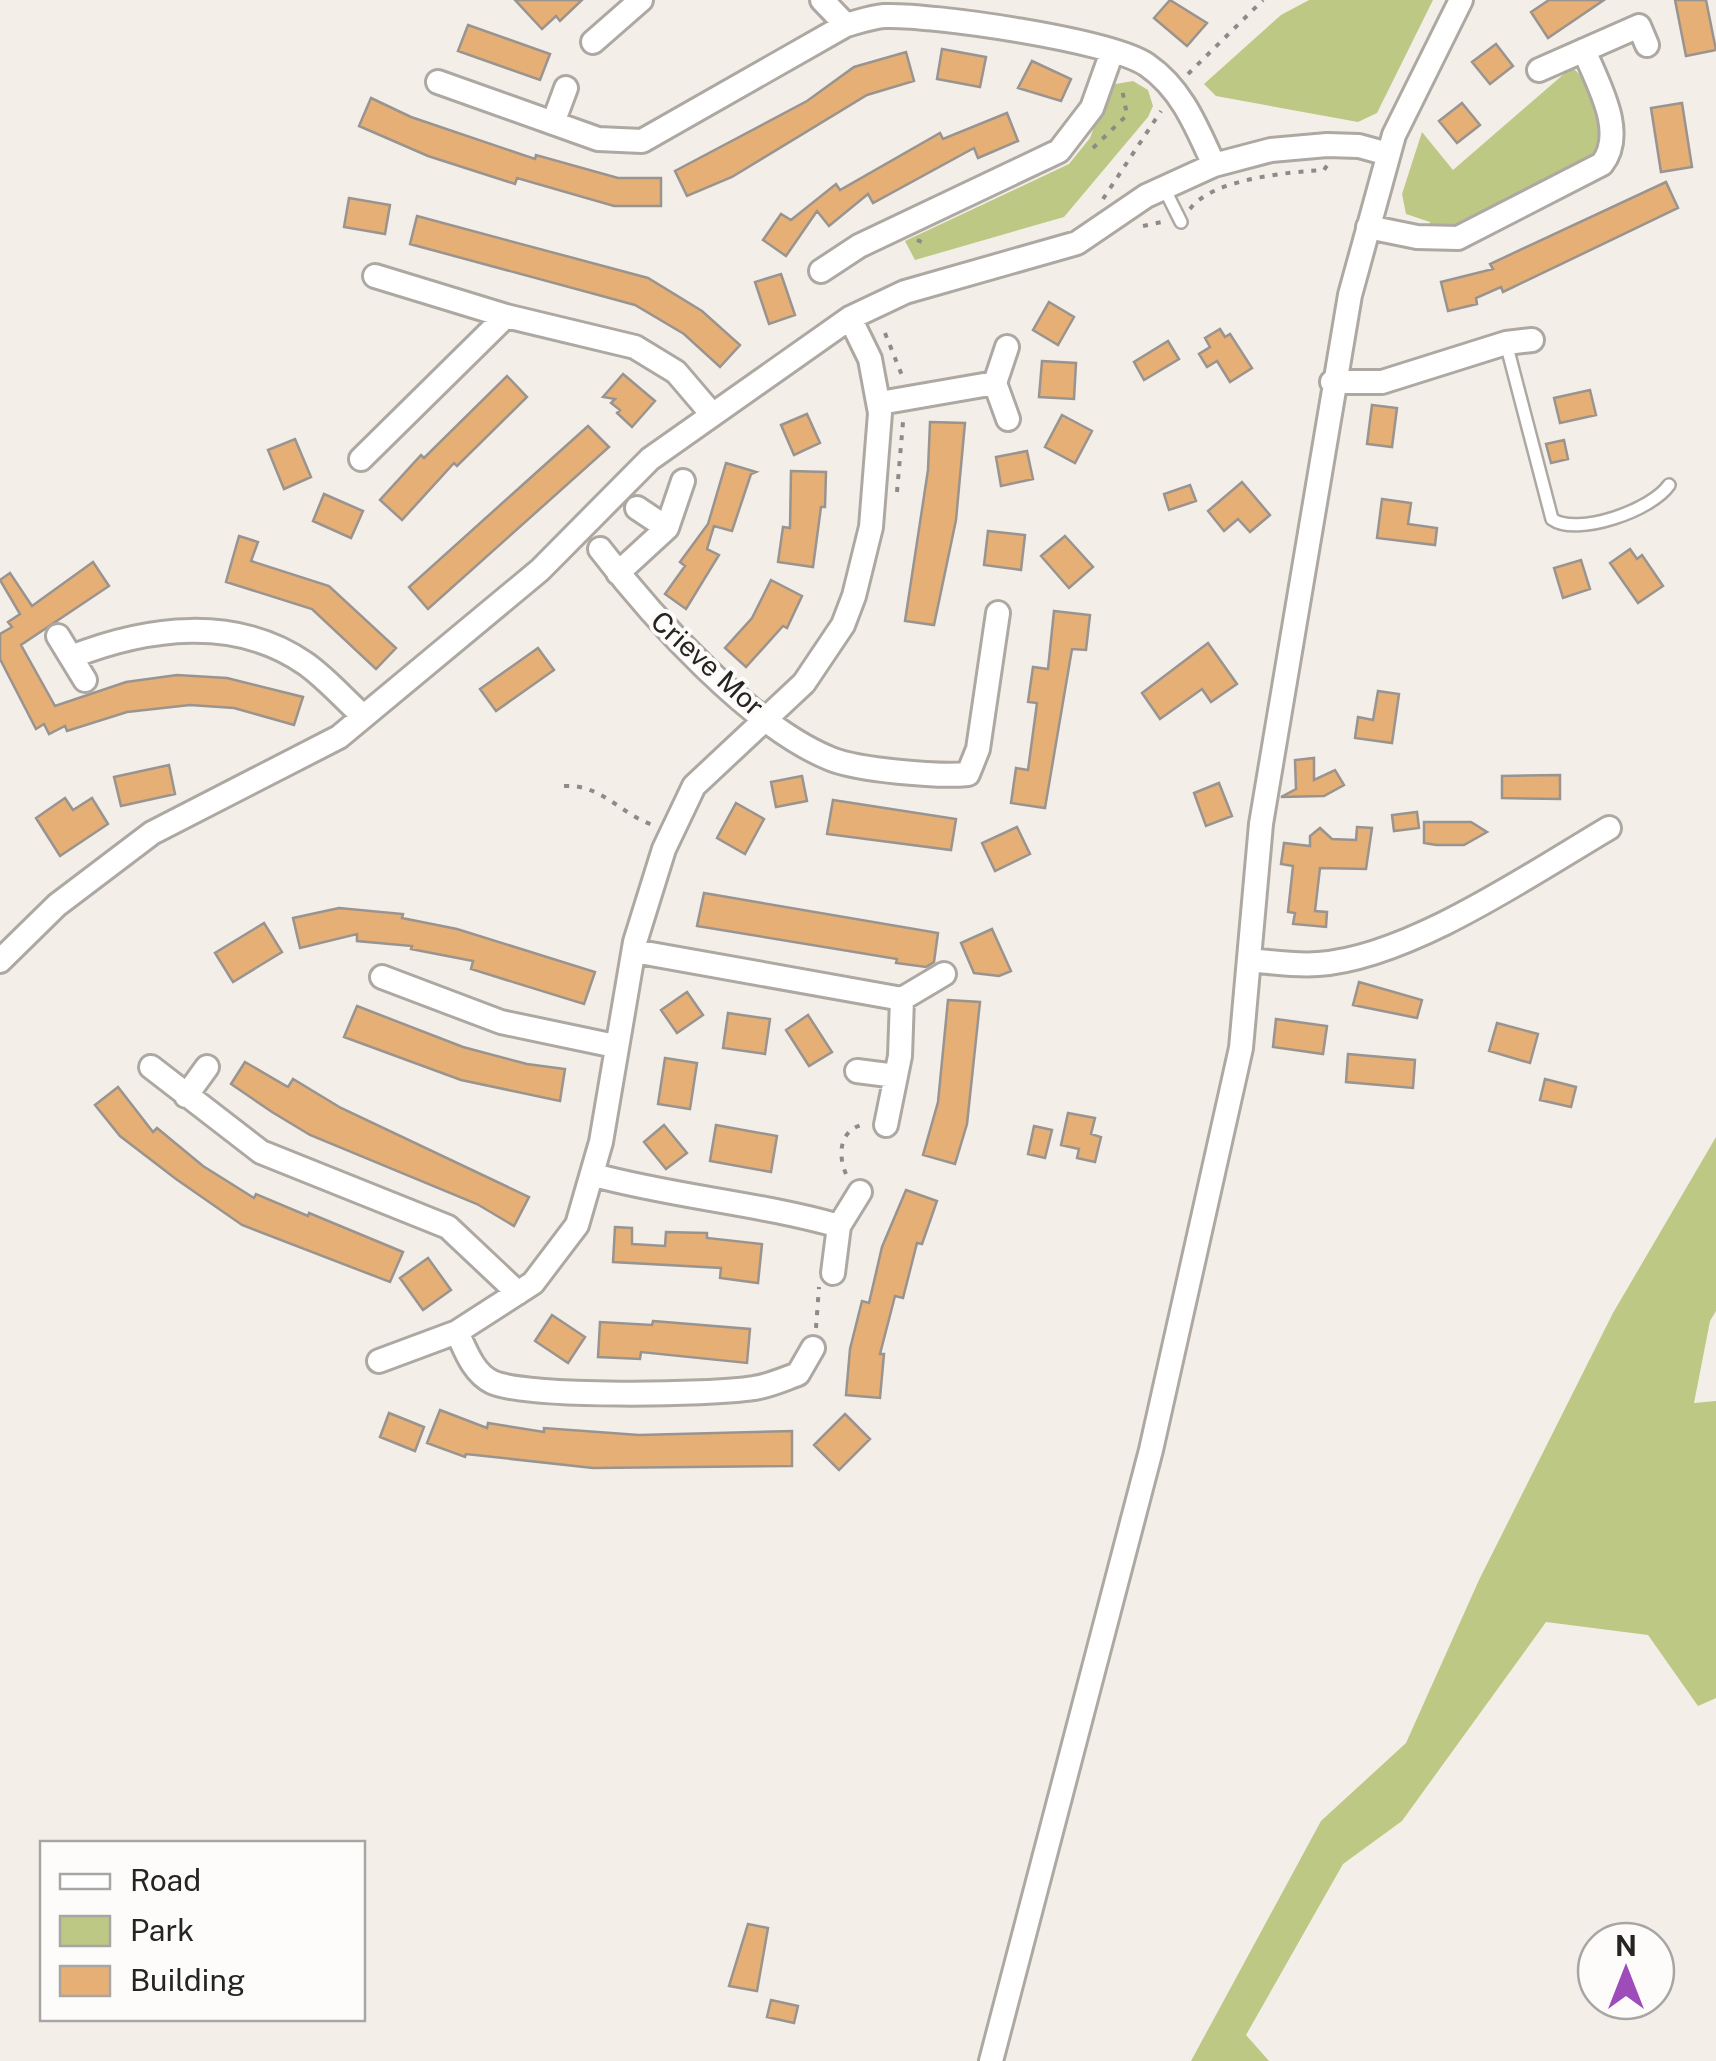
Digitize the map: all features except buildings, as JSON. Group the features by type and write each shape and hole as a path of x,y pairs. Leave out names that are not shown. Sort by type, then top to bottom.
{"street":[{"path":"593,42 641,0"},
{"path":"822,0 846,26"},
{"path":"990,2061 1152,1450 1241,1048 1261,824 1308,566 1332,382 1388,154 1422,73 1461,0"},
{"path":"438,82 598,139 642,141 846,26 879,16 922,16 1112,52 1145,63 1185,104 1214,165"},
{"path":"1539,70 1639,26 1646,45"},
{"path":"1368,227 1416,237 1458,238 1602,164 1612,151 1612,130 1584,50"},
{"path":"821,271 859,246 1059,150 1092,108 1112,52"},
{"path":"553,123 566,88"},
{"path":"0,961 57,905 152,833 339,737 526,582 650,459 710,413 850,318 905,292 1077,244 1164,188 1214,165 1271,150 1340,145 1388,154"},
{"path":"375,276 506,316 636,347 676,372 710,413"},
{"path":"361,459 506,316"},
{"name":"Crieve Mor","path":"600,550 641,602 768,721 804,683 843,625 871,527 880,403 870,358 850,318"},
{"path":"1332,382 1382,382 1506,343 1532,340"},
{"path":"1007,346 996,382 1008,419"},
{"path":"880,403 996,382"},
{"path":"618,573 666,528 683,481"},
{"path":"637,508 666,528"},
{"path":"379,1361 457,1332 533,1284 578,1226 594,1175 634,951 664,848 694,786 768,721 832,760 945,776 968,774 978,750 998,612"},
{"path":"71,656 106,643 162,633 195,629 229,632 272,645 307,665 362,716"},
{"path":"58,636 85,680"},
{"path":"1249,960 1320,964 1383,950 1478,905 1610,828"},
{"path":"634,951 902,999 944,974"},
{"path":"382,977 501,1022 615,1046"},
{"path":"886,1125 896,1076 902,999"},
{"path":"151,1067 262,1152 448,1227 518,1293"},
{"path":"186,1096 207,1067"},
{"path":"857,1070 896,1076"},
{"path":"594,1175 646,1189 781,1210 839,1226"},
{"path":"833,1273 839,1226 860,1192"},
{"path":"457,1332 469,1360 490,1381 526,1389 690,1393 756,1388 798,1374 814,1348"}],"lane":[{"path":"1164,188 1180,222"},
{"path":"1506,343 1552,519 1562,527 1579,528 1659,500 1669,486"}],"path":[{"path":"1131,234 1146,224 1180,222 1206,193 1267,176 1324,170 1340,145"},
{"path":"1104,197 1127,183"},
{"path":"564,786 601,793 636,819 652,824"},
{"path":"860,1192 843,1168 844,1138 860,1124 886,1125"},
{"path":"814,1348 820,1276 833,1273"}],"green space":[{"path":"1309,0 1433,0 1377,113 1358,122 1216,96 1204,84 1281,15"},
{"path":"1572,67 1588,83 1607,139 1597,157 1515,195 1486,216 1455,227 1430,227 1430,222 1406,214 1402,194 1422,132 1453,170"},
{"path":"1133,81 1148,90 1153,106 1148,117 1064,217 915,260 905,241 1069,164 1090,138 1110,85"},
{"path":"1716,1137 1716,1311 1710,1321 1694,1403 1716,1401 1716,1698 1698,1706 1648,1635 1546,1622 1402,1821 1343,1864 1246,2035 1269,2061 1191,2061 1321,1821 1406,1743 1479,1580 1613,1313"}]}
